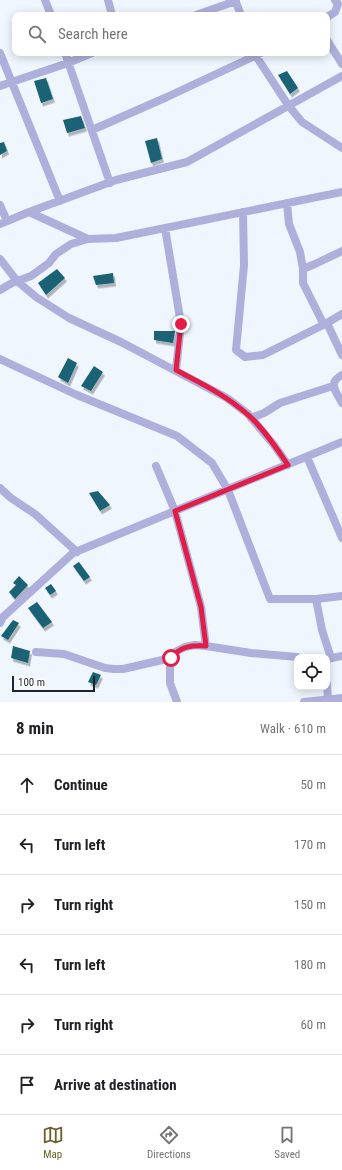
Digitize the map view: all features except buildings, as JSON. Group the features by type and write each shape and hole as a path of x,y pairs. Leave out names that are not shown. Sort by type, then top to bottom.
{"street":[{"path":"45,0 50,12"},
{"path":"108,0 111,12"},
{"path":"205,12 236,1 240,12"},
{"path":"330,15 335,12 338,5"},
{"path":"330,45 342,64"},
{"path":"0,53 60,201"},
{"path":"65,56 110,182"},
{"path":"0,86 85,56"},
{"path":"92,130 167,98 253,56"},
{"path":"258,56 288,105 302,122 342,148"},
{"path":"0,204 4,222 110,182 187,162 342,76"},
{"path":"0,290 17,281 31,276 43,268 56,254 71,244 88,239 116,238 342,192"},
{"path":"287,203 289,224 300,252 303,269 303,283 342,355"},
{"path":"29,212 88,239"},
{"path":"242,212 244,265 236,350 244,357 263,355 342,314"},
{"path":"165,228 181,324 176,370"},
{"path":"303,269 342,251"},
{"path":"0,259 17,281 36,297 69,318 121,342 227,398 251,418 274,445 288,465"},
{"path":"0,360 177,436 212,463 228,490 270,599 316,600 342,596"},
{"path":"342,374 333,382 342,403"},
{"path":"251,418 264,413 280,403 334,386"},
{"path":"1,618 73,553 342,442"},
{"path":"307,457 342,538"},
{"path":"156,466 175,511 201,607 206,646"},
{"path":"0,488 11,498 35,514 77,552"},
{"path":"316,600 328,654"},
{"path":"177,702 170,683 171,658 175,652 185,647 195,645 251,653 294,657"},
{"path":"36,652 64,654 105,668 114,669 123,669 171,658"},
{"path":"330,659 342,656"},
{"path":"327,690 328,699"},
{"path":"304,702 342,698"}],"route":[{"path":"171,658 175,652 185,647 195,645 206,646 201,607 175,511 288,465 274,445 248,414 227,398 176,370 181,324"}]}
